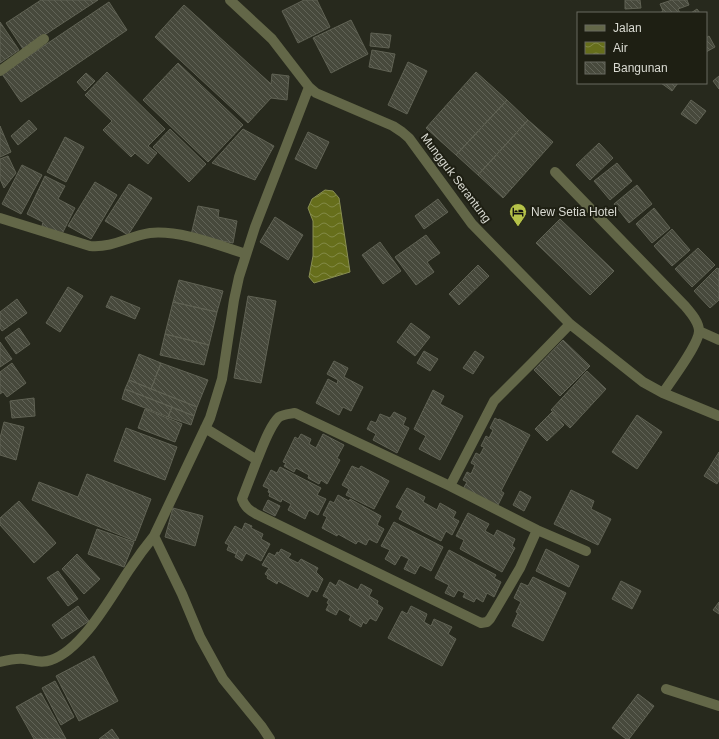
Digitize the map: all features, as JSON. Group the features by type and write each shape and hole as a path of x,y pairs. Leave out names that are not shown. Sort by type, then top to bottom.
{"street":[{"name":"Mungguk Serantung","path":"230,0 272,39 309,87 323,97 393,126 402,132 419,152 472,224 570,324 643,382 663,393 719,416"},
{"path":"0,71 44,40"},
{"path":"0,662 24,658 40,662 50,661 67,653 84,635 154,536 206,428 212,412 222,379 239,276 255,227 309,87"},
{"path":"555,172 685,306 695,320 699,331 696,342 663,393"},
{"path":"0,218 90,246 102,247 136,236 151,233 164,233 187,236 246,254"},
{"path":"450,486 494,401 570,324"},
{"path":"699,331 719,340"},
{"path":"537,530 520,568 490,619 487,622 481,623 256,514 244,505 242,499 257,460 274,424 279,417 284,414 295,413 450,486 537,530 586,551"},
{"path":"206,428 257,460"},
{"path":"154,536 182,594 200,637 223,679 270,739"},
{"path":"666,689 719,706"}],"water":[{"path":"325,190 333,191 339,198 350,272 314,283 309,277 313,256 313,221 308,208 312,199"}],"building":[{"path":"41,0 98,0 23,49 6,23"},
{"path":"304,0 317,0 330,27 298,43 282,11"},
{"path":"625,0 640,0 641,8 625,9"},
{"path":"672,0 687,0 689,5 678,9 680,12 662,12 663,11 660,4"},
{"path":"109,2 127,30 21,102 2,74"},
{"path":"184,5 271,84 272,74 289,76 287,100 271,98 248,123 155,37"},
{"path":"697,9 699,12 692,12"},
{"path":"351,20 368,54 331,73 313,38"},
{"path":"0,22 19,50 0,63"},
{"path":"371,33 391,35 389,48 370,46"},
{"path":"709,36 715,47 707,51 707,37"},
{"path":"372,50 395,54 391,72 369,67"},
{"path":"408,62 427,71 407,114 388,105"},
{"path":"178,63 243,125 208,162 143,100"},
{"path":"107,72 165,129 148,146 157,153 148,164 135,153 131,157 103,130 112,121 85,95"},
{"path":"476,72 507,100 456,155 426,128"},
{"path":"86,73 95,81 85,91 77,82"},
{"path":"719,76 719,89 713,81"},
{"path":"662,84 677,84 672,91"},
{"path":"507,100 528,120 478,175 456,155"},
{"path":"691,100 706,111 696,124 681,114"},
{"path":"29,120 37,129 18,145 11,136"},
{"path":"528,120 553,142 503,198 478,175"},
{"path":"0,126 11,152 0,157"},
{"path":"170,129 206,164 189,182 153,147"},
{"path":"243,129 274,146 255,180 212,163"},
{"path":"308,132 329,142 316,169 295,159"},
{"path":"65,137 84,147 66,182 47,172"},
{"path":"599,143 613,158 590,180 576,165"},
{"path":"8,156 16,173 4,188 0,179 0,159"},
{"path":"617,163 632,181 610,200 594,181"},
{"path":"22,165 42,175 21,214 2,204"},
{"path":"45,176 65,186 58,199 75,208 61,236 42,226 43,222 27,214"},
{"path":"95,182 117,195 91,239 68,226"},
{"path":"129,184 152,198 128,235 105,221"},
{"path":"637,185 652,204 629,223 614,204"},
{"path":"438,199 448,212 424,229 415,216"},
{"path":"198,206 219,210 218,217 237,221 233,243 191,235"},
{"path":"654,208 670,228 652,243 636,224"},
{"path":"275,217 303,235 288,260 260,242"},
{"path":"560,219 614,271 590,295 536,243"},
{"path":"672,229 690,250 672,266 654,246"},
{"path":"426,235 440,253 427,262 434,272 416,285 395,257"},
{"path":"380,242 401,271 383,284 362,255"},
{"path":"698,248 715,265 692,287 675,269"},
{"path":"478,265 489,276 459,305 449,294"},
{"path":"717,268 719,269 719,300 710,308 694,291"},
{"path":"179,280 223,291 217,312 173,302"},
{"path":"68,287 83,296 60,332 46,323"},
{"path":"111,296 140,308 135,319 106,307"},
{"path":"248,296 276,301 261,383 234,378"},
{"path":"17,299 27,313 2,331 0,328 0,312"},
{"path":"173,302 217,312 209,345 165,334"},
{"path":"411,323 430,337 415,356 397,342"},
{"path":"19,328 30,344 16,354 5,338"},
{"path":"165,334 209,345 204,365 160,355"},
{"path":"563,340 590,366 560,396 534,370"},
{"path":"0,342 12,359 0,367"},
{"path":"424,351 438,359 430,371 417,363"},
{"path":"475,351 484,357 473,374 463,368"},
{"path":"139,354 161,363 151,389 129,380"},
{"path":"334,361 348,368 344,377 363,387 351,411 343,407 339,415 316,403 328,379 337,384 338,380 327,374"},
{"path":"12,363 26,383 7,397 3,392 0,394 0,372"},
{"path":"161,363 208,380 197,407 151,389"},
{"path":"587,371 606,389 570,428 551,410"},
{"path":"129,380 197,407 194,416 125,389"},
{"path":"125,389 172,407 168,417 122,399"},
{"path":"433,390 444,396 440,404 463,416 440,460 419,449 426,436 414,429"},
{"path":"34,398 35,416 12,418 10,401"},
{"path":"172,407 194,416 191,425 168,417"},
{"path":"145,409 182,424 175,442 138,428"},
{"path":"394,412 406,418 403,425 409,428 397,453 373,440 376,434 367,429 371,421 376,423 380,414 390,418"},
{"path":"552,412 564,425 547,441 535,429"},
{"path":"637,415 662,432 637,469 612,452"},
{"path":"495,418 530,435 501,491 504,493 497,507 463,489 467,482 463,480 467,472 471,474 475,465 471,463 476,453 480,455 484,447 481,446 486,436 489,438 493,430 490,428"},
{"path":"4,422 24,427 16,460 0,455 0,438"},
{"path":"126,428 177,447 165,480 114,461"},
{"path":"301,434 311,439 309,444 316,448 323,434 344,445 337,458 340,460 327,484 321,480 319,484 308,478 309,475 296,468 294,472 284,466 286,463 283,462 295,437 298,439"},
{"path":"719,452 719,480 717,484 704,476"},
{"path":"352,466 359,469 361,466 389,481 374,509 346,495 349,489 342,485"},
{"path":"280,467 321,488 317,495 326,499 318,515 309,510 305,519 288,510 291,504 282,499 281,502 269,496 269,489 263,486 271,470 277,473"},
{"path":"87,474 151,499 135,541 32,500 39,482 78,497"},
{"path":"407,488 425,497 423,502 437,510 440,503 456,512 453,518 459,521 452,535 446,531 441,541 399,519 403,511 396,507"},
{"path":"571,490 594,501 591,509 611,519 598,545 554,524"},
{"path":"520,491 531,497 524,511 513,505"},
{"path":"338,495 349,501 350,499 381,516 377,525 384,529 377,543 369,539 366,545 358,541 356,544 338,534 337,536 322,528 327,517 323,515 330,501 334,503"},
{"path":"268,500 280,506 275,516 263,510"},
{"path":"19,501 56,543 34,563 0,525 0,518"},
{"path":"173,508 203,516 195,546 165,537"},
{"path":"468,513 489,524 485,531 494,536 497,530 515,539 512,546 515,548 502,572 460,549 464,540 456,536"},
{"path":"394,522 443,547 431,571 420,565 415,574 404,569 409,559 401,555 395,565 385,559 390,550 381,546"},
{"path":"245,523 263,534 261,539 270,544 261,561 246,553 242,561 235,557 238,550 236,554 227,550 229,545 225,543 235,526 242,530"},
{"path":"97,529 134,542 124,567 88,554"},
{"path":"281,549 291,554 288,558 298,563 301,559 318,568 316,572 323,579 317,592 312,589 308,597 278,581 277,584 267,578 268,576 265,574 269,568 262,565 269,553 275,556"},
{"path":"546,549 579,566 569,587 536,571"},
{"path":"449,550 496,575 494,578 501,582 494,597 487,593 483,602 476,598 474,602 463,597 465,593 458,590 454,597 445,593 449,585 435,578"},
{"path":"77,554 100,579 84,594 62,569"},
{"path":"58,571 78,599 68,606 47,578"},
{"path":"533,577 566,593 543,641 512,626 521,602 514,598 521,583 528,586"},
{"path":"339,580 358,590 361,584 372,590 369,596 378,601 377,604 383,608 376,621 370,618 366,624 363,622 361,627 349,620 351,616 339,609 336,615 326,610 329,604 327,603 329,599 323,596 330,582 336,586"},
{"path":"621,581 641,591 632,609 612,599"},
{"path":"719,602 719,614 713,610"},
{"path":"78,606 89,621 62,639 52,625"},
{"path":"411,606 427,614 424,622 431,626 434,619 452,627 448,634 456,639 442,666 388,638 402,611 407,614"},
{"path":"94,656 118,701 79,721 56,676"},
{"path":"55,681 74,717 61,725 42,688"},
{"path":"41,693 66,739 34,739 16,707"},
{"path":"638,694 654,706 629,739 626,739 612,728"},
{"path":"112,729 119,739 99,739"}],"place":[{"name":"New Setia Hotel","path":"518,227"}]}
